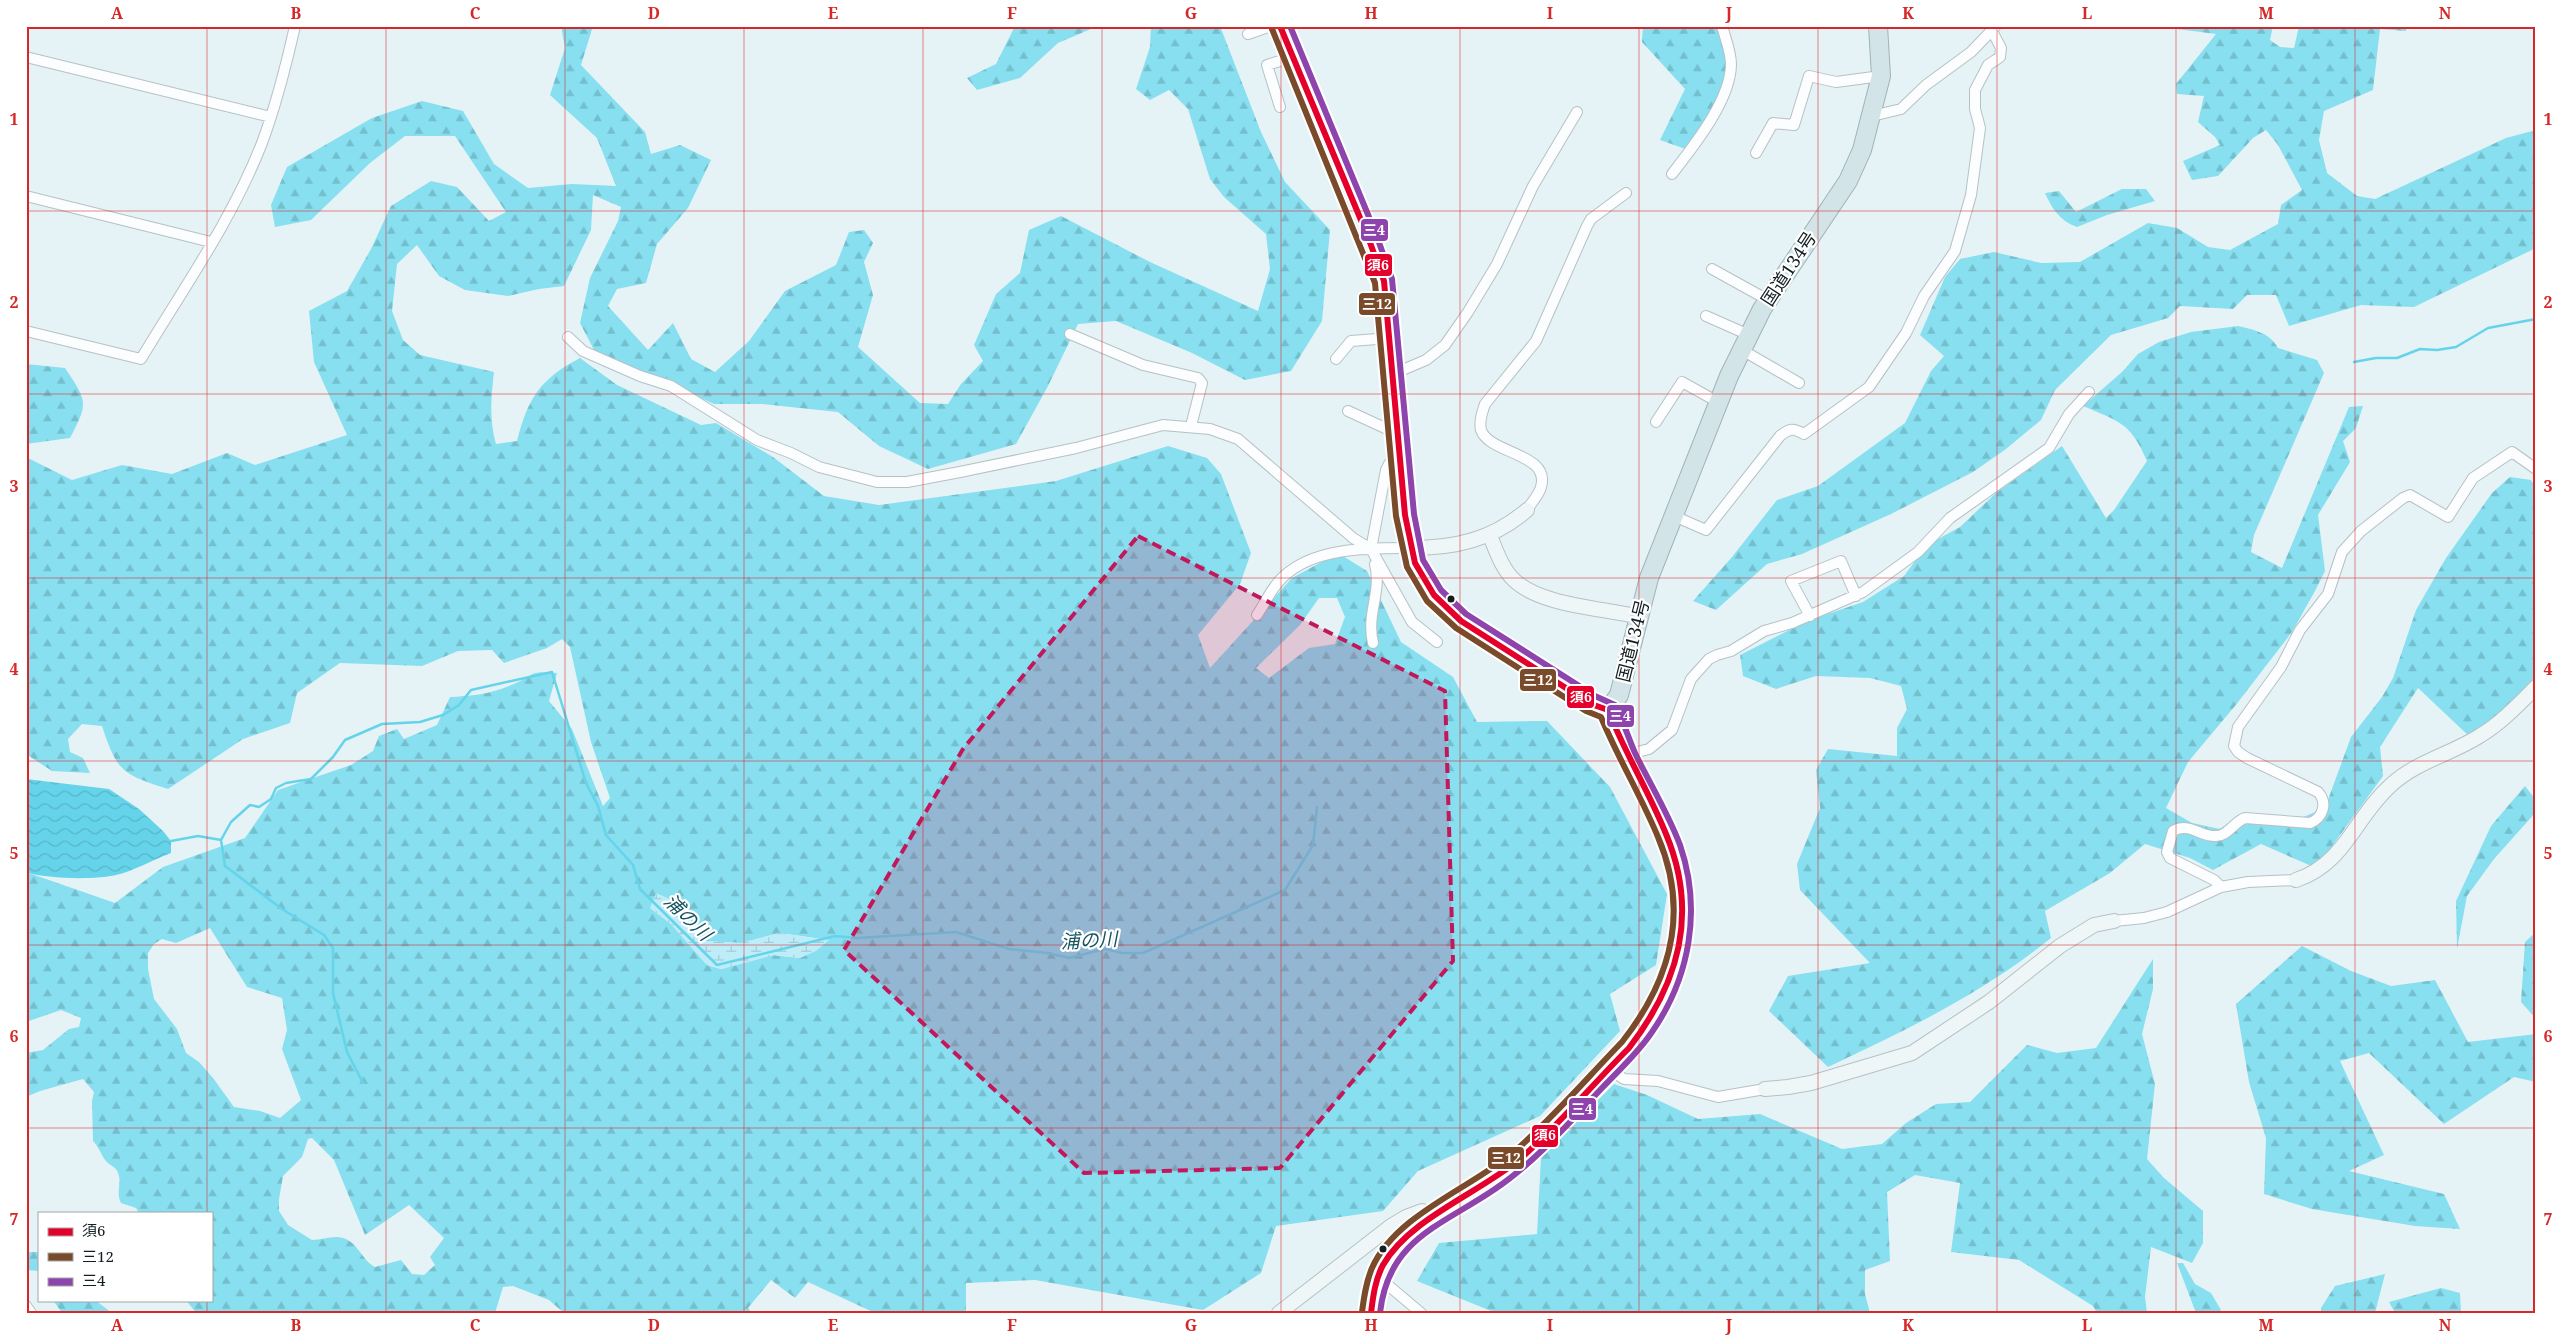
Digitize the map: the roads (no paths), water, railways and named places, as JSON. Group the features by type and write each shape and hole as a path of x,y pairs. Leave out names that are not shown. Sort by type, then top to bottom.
{"highway":[{"path":"1280,26 1377,259 1388,301 1396,430 1410,548 1423,580 1453,615 1591,704 1608,710"},
{"name":"国道134号","path":"1608,710 1619,695 1649,578 1718,402 1745,343 1768,300 1848,181 1862,150 1881,76 1878,26"}],"main road":[{"path":"1371,1313 1375,1286 1383,1265 1393,1251 1413,1232 1494,1179 1516,1162 1636,1039 1664,997 1678,958 1683,921 1680,881 1672,851 1626,755 1608,710"}],"street":[{"path":"26,331 141,359 211,242 252,167 270,117 295,26"},
{"path":"1248,34 1271,26"},
{"path":"1672,174 1703,134 1724,94 1731,64 1722,26"},
{"path":"1674,516 1706,530 1780,436 1788,429 1794,429 1804,434 1857,397 1869,387 1906,333 1924,296 1955,252 1964,224 1971,195 1980,128 1975,90 1988,65 2000,57 2001,48 1994,29 1972,52 1926,85 1901,109 1872,116"},
{"path":"26,56 270,117"},
{"path":"1280,108 1267,65 1293,57"},
{"path":"1756,153 1773,123 1794,125 1809,76 1836,82 1881,76"},
{"path":"1392,374 1426,360 1444,345 1468,312 1500,256 1532,186 1577,112"},
{"path":"1257,615 1268,594 1296,567 1324,555 1464,544 1490,536 1527,510 1541,488 1542,476 1536,466 1487,439 1482,430 1481,415 1485,404 1536,342 1591,219 1626,193"},
{"path":"26,196 211,242"},
{"path":"1712,269 1768,300"},
{"path":"1706,316 1799,383"},
{"path":"1070,334 1143,365 1198,378 1202,383 1191,426"},
{"path":"568,338 583,351 640,376 670,386 757,440 791,453 819,467 877,482 907,482 1044,455 1152,427 1191,426 1210,429 1238,439 1372,552 1412,622 1437,642"},
{"path":"1336,359 1350,341 1390,338"},
{"path":"1656,422 1682,382 1718,402"},
{"path":"1626,755 1649,749 1672,730 1691,679 1710,660 1717,655 1731,651 1764,631 1810,616 1856,596 1918,552 1950,518 2049,448 2069,414 2089,392"},
{"path":"1348,411 1385,428 1396,430"},
{"path":"2221,887 2214,880 2170,858 2167,852 2173,831 2188,828 2212,836 2219,836 2245,818 2310,823 2318,819 2323,811 2323,798 2318,792 2247,758 2238,752 2234,746 2234,739 2238,726 2281,667 2300,630 2328,594 2342,552 2361,531 2403,498 2410,496 2448,517 2473,478 2504,456 2512,452 2536,469"},
{"path":"1374,644 1370,628 1371,614 1378,588 1372,552 1386,470 1389,464 1399,455"},
{"path":"1490,536 1510,576 1528,590 1586,609 1616,611 1639,618"},
{"path":"1810,616 1791,581 1841,561 1856,596"},
{"path":"1608,1068 1624,1079 1658,1080 1718,1096 1788,1087 1811,1082 1912,1053 1989,1002 2060,946 2094,925 2144,918 2167,912 2221,887 2248,882 2296,880 2315,873 2337,854 2371,805 2392,783 2437,756 2480,736 2536,687"},
{"path":"1280,1313 1329,1272 1398,1221 1418,1211 1428,1212 1434,1217"},
{"path":"1375,1286 1389,1286 1421,1313"},
{"path":"26,1306 31,1313"}],"water":[{"path":"26,779 109,789 139,809 163,831 171,841 171,853 129,871 107,877 58,877 26,872"}],"waterway":[{"path":"2354,362 2376,358 2397,358 2420,349 2437,350 2456,347 2488,328 2536,319"},
{"name":"浦の川","path":"171,841 198,836 221,840 231,822 250,805 259,807 271,799 276,788 286,783 311,779 333,757 345,740 382,724 420,722 443,715 459,705 471,690 552,672 586,783 598,806 606,835 633,865 640,889 717,965 835,936 857,938 956,932 1009,949 1048,953 1069,958 1105,949 1122,953 1143,953 1285,890 1313,845 1317,807"},
{"path":"221,840 225,866 282,909 324,935 333,948 333,993 347,1052 363,1083"}]}
